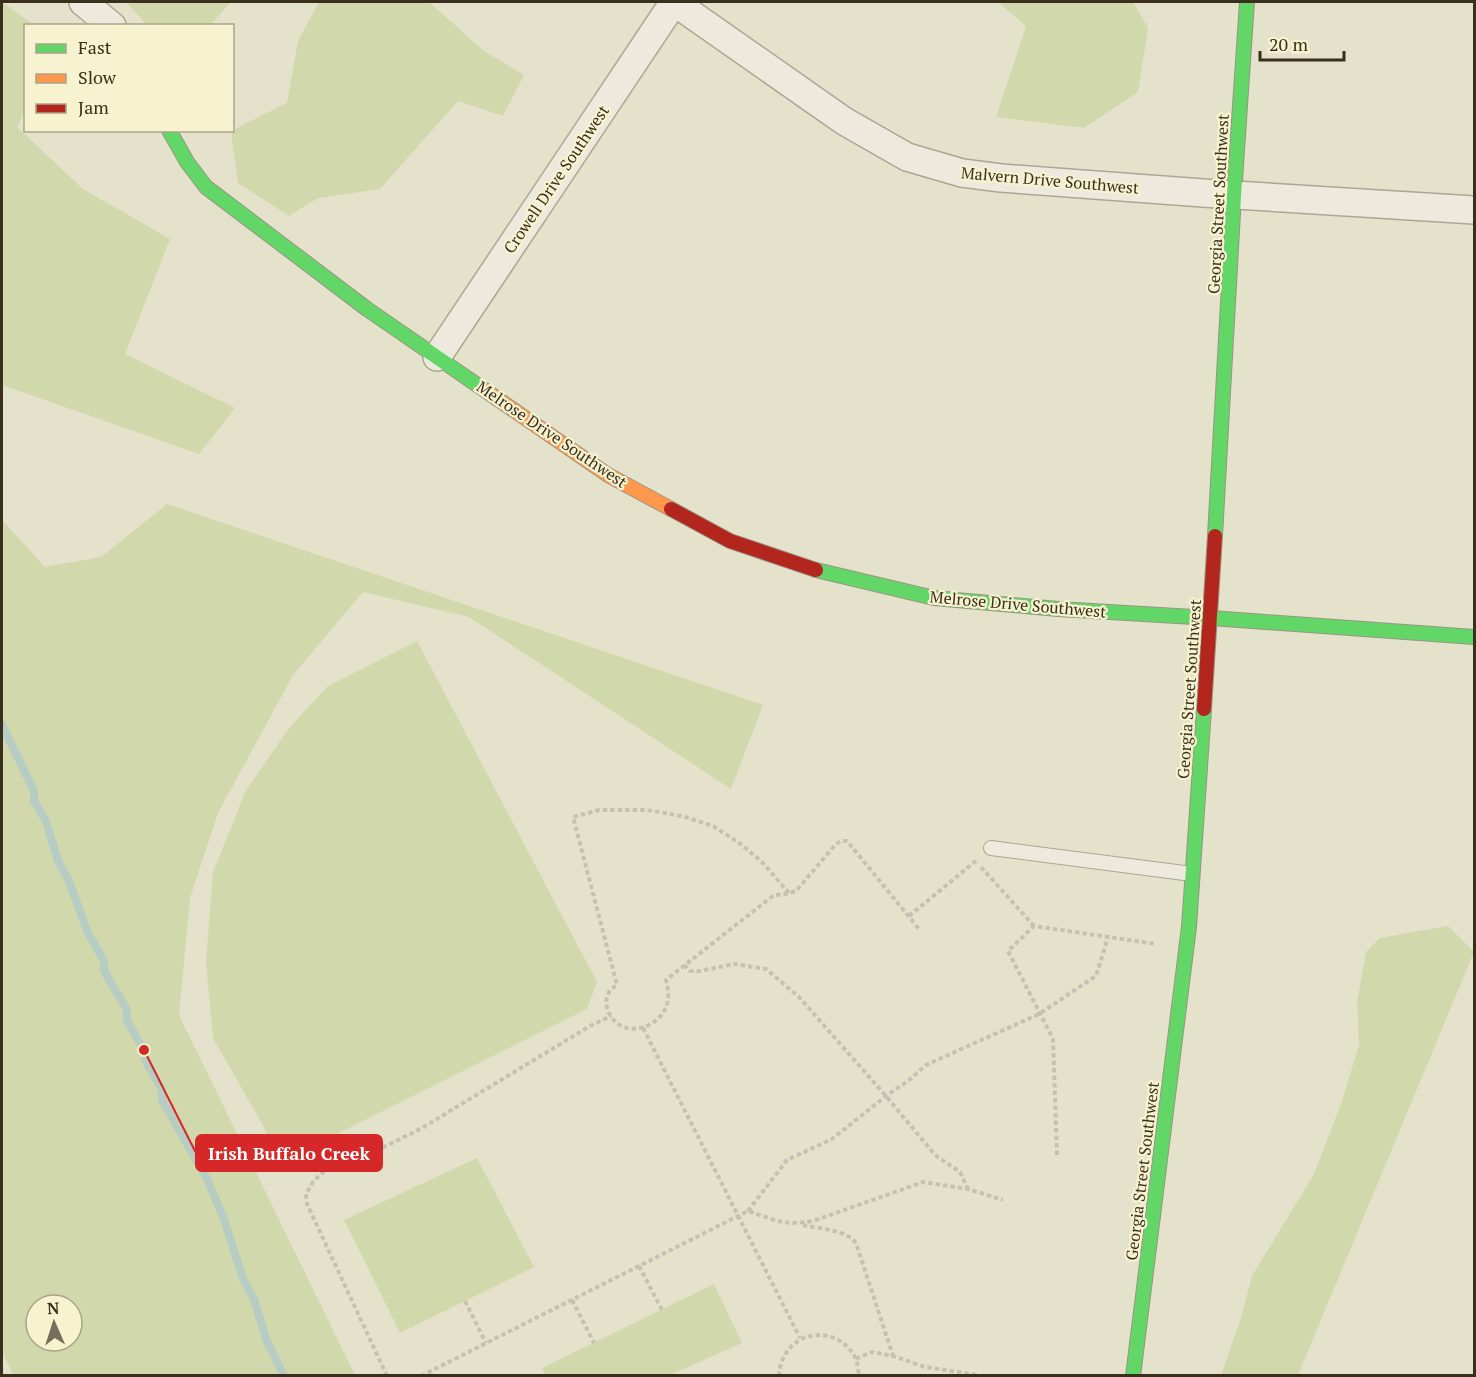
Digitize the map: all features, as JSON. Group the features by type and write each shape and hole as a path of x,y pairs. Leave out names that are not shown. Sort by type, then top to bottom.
{"street":[{"path":"83,2 109,24"},
{"name":"Malvern Drive Southwest","path":"674,2 844,121 907,157 962,173 1000,178 1234,195 1474,210"},
{"name":"Crowell Drive Southwest","path":"437,357 674,2"},
{"name":"Georgia Street Southwest","path":"1133,1376 1186,948 1211,618 1247,2"},
{"name":"Melrose Drive Southwest","path":"171,132 186,162 206,187 367,309 608,475 730,541 808,568 934,598 1058,609 1474,637"}],"lane":[{"path":"991,848 1192,874"}],"path":[{"path":"789,893 762,862 738,842 713,826 682,816 647,810 599,810 573,817 616,985 607,995 606,1006 611,1016 621,1026 627,1028 643,1028 654,1023 666,1010 669,996 666,980 774,896 789,893 796,891 841,841 847,841 919,929"},
{"path":"909,916 991,848"},
{"path":"976,861 1034,926 1186,948"},
{"path":"1034,926 1008,951 1053,1039 1057,1155"},
{"path":"421,1376 739,1217 748,1211 787,1160 831,1139 886,1096 908,1082 926,1065 1040,1014 1096,976 1108,937"},
{"path":"684,965 690,971 734,964 766,969 800,997 935,1155 960,1172 968,1189"},
{"path":"387,1376 307,1204 306,1194 313,1182 323,1172 351,1163 422,1128 590,1026 611,1016"},
{"path":"643,1028 800,1338"},
{"path":"799,1224 923,1182 968,1189 1003,1200"},
{"path":"748,1211 784,1224 799,1224 851,1237 856,1243 893,1356"},
{"path":"639,1266 662,1310"},
{"path":"572,1300 594,1343"},
{"path":"465,1301 486,1343"},
{"path":"779,1376 779,1365 786,1350 800,1338 815,1335 831,1337 845,1345 856,1359 859,1376"},
{"path":"856,1359 872,1352 893,1356 925,1367 978,1375"}],"green space":[{"path":"2,2 33,24 24,24 24,113 17,127 83,189 170,239 125,354 235,408 199,454 2,385"},
{"path":"126,2 231,2 211,24 146,24"},
{"path":"319,2 429,2 484,51 524,75 503,116 458,101 380,189 318,198 289,216 238,183 231,132 287,103 298,41"},
{"path":"998,2 1133,2 1148,28 1138,92 1084,128 996,117 1026,26"},
{"path":"167,504 763,705 731,789 469,617 363,592 293,675 218,813 190,898 179,1015 355,1375 13,1375 2,1351 2,520 45,567 101,557"},
{"path":"417,641 597,982 587,1009 283,1161 213,1038 206,962 213,872 246,790 290,727 328,686"},
{"path":"1448,926 1474,952 1298,1375 1221,1375 1241,1318 1252,1276 1314,1174 1342,1101 1359,1045 1357,1002 1366,952 1380,938"},
{"path":"477,1158 534,1267 400,1333 344,1220"},
{"path":"714,1284 742,1343 670,1375 545,1375 542,1368"}],"waterway":[{"path":"2,725 34,791 34,801 46,821 58,861 69,881 87,931 104,961 104,971 127,1010 127,1021 144,1050 145,1060 162,1090 162,1100 207,1179 224,1219 243,1279 254,1299 266,1339 284,1376"}],"traffic: fast":[{"path":"1215,536 1247,2"},
{"path":"170,132 187,162 206,187 367,309 486,391"},
{"path":"816,570 934,598 1058,609 1474,637"},
{"path":"1133,1376 1189,927 1204,709"}],"traffic: slow":[{"path":"486,391 608,475 671,509"}],"traffic: jam":[{"path":"671,509 730,541 816,570"},
{"path":"1204,709 1215,536"}],"place":[{"name":"Irish Buffalo Creek","path":"144,1050"}]}
